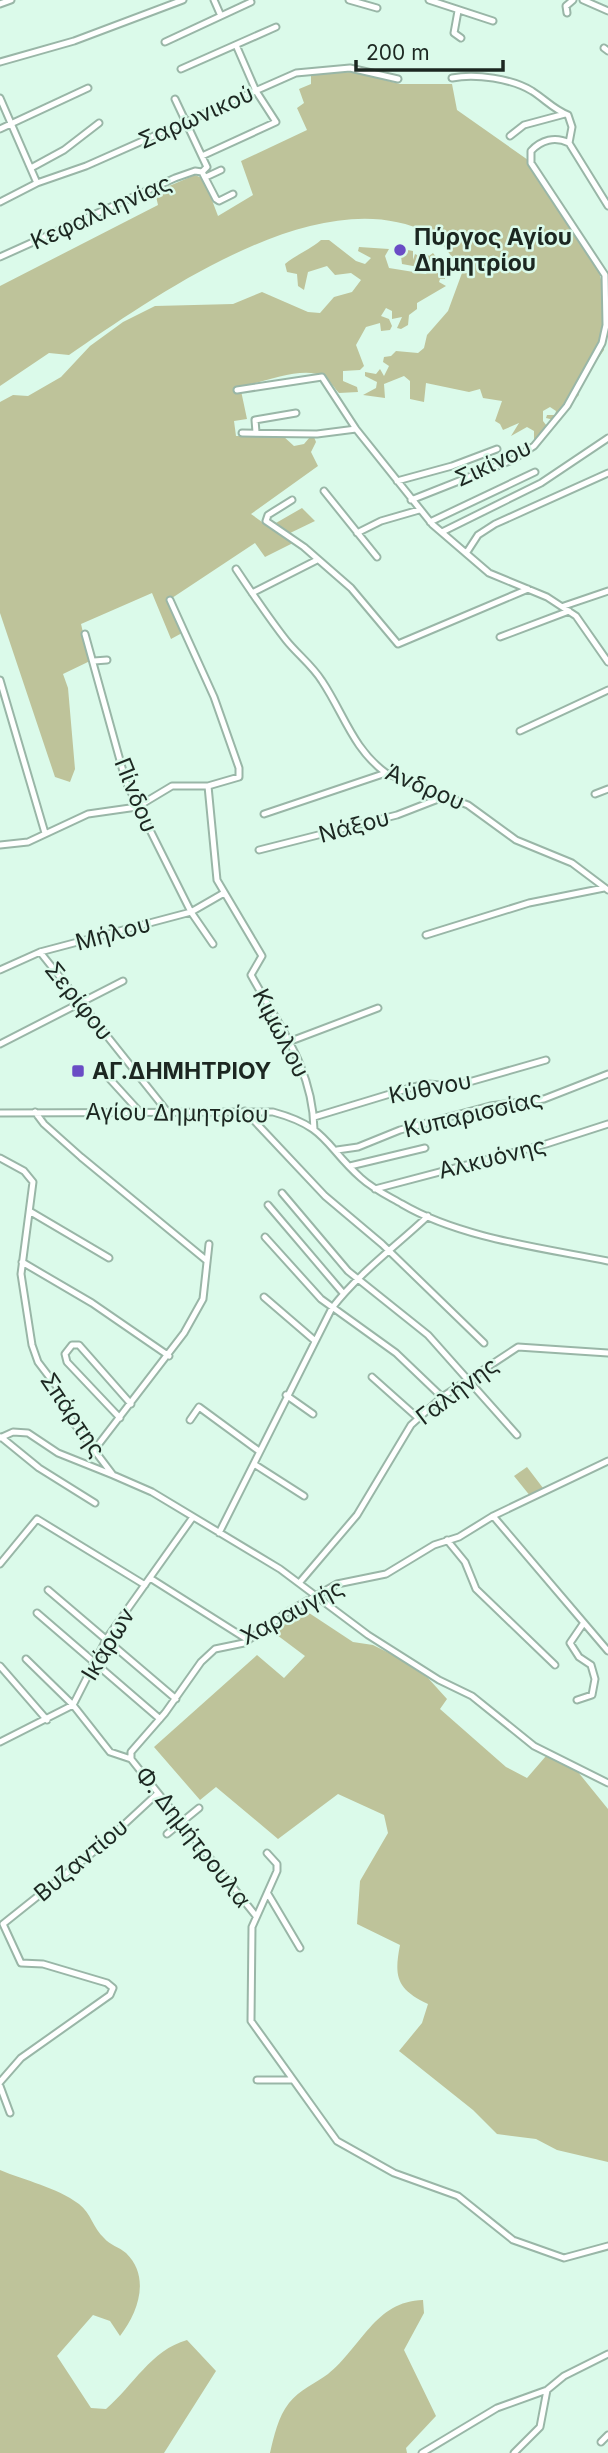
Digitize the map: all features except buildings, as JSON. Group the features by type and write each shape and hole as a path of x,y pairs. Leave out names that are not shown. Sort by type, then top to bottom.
{"street":[{"path":"0,4 11,0"},
{"path":"0,62 74,41 183,0"},
{"path":"214,0 221,16"},
{"path":"349,0 377,8"},
{"path":"429,0 493,21"},
{"path":"567,13 566,6 573,0"},
{"path":"583,0 608,10"},
{"path":"165,43 251,2"},
{"path":"458,11 454,33 461,38"},
{"path":"181,69 276,27"},
{"path":"202,156 276,122 256,91 236,45"},
{"name":"Σαρωνικού","path":"0,202 37,183 86,166 306,71 350,68 398,79"},
{"path":"452,78 485,78 522,86 544,99 553,110 570,117 572,127 569,143 608,206"},
{"path":"0,129 88,88"},
{"path":"0,98 37,183"},
{"path":"175,99 207,167 204,174 217,201 233,194"},
{"path":"510,136 524,125 565,114"},
{"path":"30,168 64,150 99,123"},
{"name":"Σικίνου","path":"411,499 512,460 533,447 567,405 602,343 606,325 605,275 531,163 531,151 541,143 555,139 569,143"},
{"name":"Κεφαλληνίας","path":"0,257 175,178 195,171 204,174 222,170"},
{"path":"237,390 322,377 356,429 430,522 491,574 564,606 576,616 608,662"},
{"path":"256,432 256,420 296,413"},
{"path":"243,433 317,434 356,429"},
{"path":"442,532 541,483 608,438"},
{"path":"397,481 452,466 497,449"},
{"path":"430,522 534,472"},
{"path":"467,552 479,534 495,524 608,473"},
{"path":"324,491 377,557"},
{"path":"292,500 268,515 266,521 351,589 398,644 528,589"},
{"path":"357,533 381,521 419,510"},
{"path":"252,593 317,561"},
{"name":"Άνδρου","path":"236,569 276,628 323,682 362,752 386,773 477,810 516,840 572,863 606,889"},
{"path":"564,606 608,590"},
{"path":"0,845 28,842 88,814 137,807 172,786 208,786 236,779 239,768 214,697 170,600"},
{"path":"500,637 569,611"},
{"name":"Πίνδου","path":"85,634 126,782 191,912 214,944"},
{"path":"94,661 107,660"},
{"path":"0,680 46,833"},
{"path":"520,731 608,690"},
{"path":"264,814 386,773"},
{"name":"Κιμώλου","path":"208,786 217,880 262,956 251,975 303,1065 314,1129"},
{"path":"595,793 608,789"},
{"name":"Νάξου","path":"259,850 397,815 446,796"},
{"path":"426,935 517,906 606,889"},
{"name":"Μήλου","path":"0,970 40,953 191,912 224,893"},
{"name":"Σερίφου","path":"40,953 170,1115"},
{"path":"0,1044 122,981"},
{"path":"290,1041 378,1008"},
{"name":"Κύθνου","path":"314,1117 413,1087 428,1084 455,1086 546,1060"},
{"name":"Κυπαρισσίας","path":"337,1150 358,1147 400,1130 490,1107 544,1099 608,1074"},
{"path":"108,1077 138,1110"},
{"name":"Αγίου Δημητρίου","path":"0,1113 138,1110 170,1115 273,1112 314,1129 375,1189 428,1216 516,1242 608,1261"},
{"path":"244,1111 325,1196 390,1252 484,1343"},
{"path":"35,1112 44,1125 206,1260"},
{"name":"Αλκυόνης","path":"375,1189 546,1144 608,1124"},
{"path":"350,1166 425,1148"},
{"name":"Σπάρτης","path":"0,1158 31,1176 31,1212 22,1262 30,1338 35,1353 57,1387 67,1414 113,1475 152,1492 300,1582 368,1635 439,1680 472,1696 534,1746 608,1783"},
{"path":"282,1193 356,1277 428,1335 517,1435"},
{"path":"268,1205 343,1293"},
{"path":"31,1212 109,1258"},
{"path":"219,1533 332,1308 356,1277 390,1252 428,1216"},
{"path":"265,1237 332,1308 396,1353 442,1397"},
{"path":"95,1449 169,1356 203,1299 209,1244"},
{"path":"22,1262 92,1303 169,1356"},
{"path":"264,1297 314,1340"},
{"path":"120,1418 67,1362 65,1354 72,1345 79,1345 131,1404"},
{"name":"Γαλήνης","path":"300,1582 357,1515 418,1418 442,1397 518,1347 608,1353"},
{"path":"372,1377 418,1418"},
{"path":"286,1395 313,1414"},
{"path":"190,1420 199,1407 259,1451"},
{"path":"95,1503 39,1468 0,1438 13,1432 28,1433 58,1453 113,1475"},
{"name":"Χαραυγής","path":"131,1759 131,1752 176,1699 208,1654 223,1645 248,1640 337,1584 386,1574 447,1540 459,1537 493,1516 608,1461"},
{"path":"254,1464 304,1496"},
{"path":"493,1516 608,1651"},
{"name":"Ικάρων","path":"3,1741 73,1705 107,1638 193,1517"},
{"path":"0,1564 37,1519 145,1585"},
{"path":"447,1540 468,1566 476,1589 555,1665"},
{"path":"150,1578 248,1640"},
{"path":"48,1590 176,1699"},
{"path":"37,1613 160,1719"},
{"path":"577,1700 592,1695 595,1679 591,1665 579,1657 570,1643 583,1624"},
{"path":"26,1659 73,1705 110,1752 131,1759"},
{"path":"0,1666 47,1720"},
{"path":"0,1733 3,1741"},
{"name":"Φ. Δημήτρουλα","path":"131,1759 256,1916"},
{"name":"Βυζαντίου","path":"0,2084 21,2058 110,1995 113,1988 107,1983 51,1966 21,1963 2,1924 102,1845 158,1793"},
{"path":"167,1834 199,1808"},
{"path":"267,1853 277,1864 268,1894 252,1927 251,2021 290,2080 337,2141 394,2174 458,2196 513,2240 564,2258 608,2246"},
{"path":"268,1894 300,1948"},
{"path":"257,2080 290,2080"},
{"path":"0,2084 10,2113"},
{"path":"422,2453 497,2408 547,2390 564,2376 608,2354"},
{"path":"514,2453 540,2427 547,2390"},
{"path":"601,2442 608,2435"}],"green space":[{"path":"353,72 400,84 452,84 457,110 528,160 538,181 598,267 603,288 604,350 597,360 592,358 587,376 576,383 579,395 554,420 546,418 547,415 555,415 556,411 550,407 543,411 543,421 550,430 534,440 534,431 527,427 511,436 519,423 503,430 495,421 502,401 483,398 480,389 469,392 426,383 424,402 410,399 410,381 404,376 384,384 385,398 363,395 376,388 377,382 365,376 365,372 376,374 380,369 384,376 389,366 383,362 384,357 391,356 396,351 418,353 424,348 427,335 448,311 462,273 447,250 433,236 385,220 338,221 290,232 240,251 146,303 69,355 49,353 0,386 0,286 158,205 155,192 195,175 204,179 218,216 253,195 241,161 307,130 297,108 304,103 299,89 311,84 311,74"},
{"path":"321,240 329,240 356,261 365,264 371,258 358,251 359,247 389,249 385,256 389,268 426,274 431,265 426,262 424,268 402,264 401,256 408,250 413,251 413,260 415,254 421,257 424,252 429,256 433,253 444,267 445,279 440,279 439,282 446,286 417,303 417,309 409,315 408,325 401,329 397,328 402,317 392,319 392,311 386,308 381,316 389,319 392,326 390,330 381,331 380,323 366,327 356,345 364,366 360,370 343,371 343,381 357,387 358,392 339,393 324,377 305,373 240,386 247,419 234,421 236,436 283,436 294,446 304,444 310,437 314,437 316,442 311,452 318,466 251,514 269,527 302,508 315,521 286,535 295,542 265,557 255,543 169,600 182,633 171,639 152,593 81,624 90,661 63,674 68,688 75,769 70,782 55,777 0,613 0,402 13,395 28,396 61,377 90,346 123,322 155,306 233,304 262,292 308,312 320,313 334,297 352,292 361,280 351,273 335,275 327,266 308,272 304,290 298,286 297,274 287,272 285,264"},
{"path":"527,1467 543,1488 531,1497 514,1476"},
{"path":"303,1609 353,1642 373,1645 428,1678 447,1699 440,1709 506,1767 527,1778 546,1756 578,1772 608,1809 608,2162 557,2150 536,2139 497,2134 473,2110 399,2051 422,2023 428,2004 403,1987 397,1965 400,1945 357,1924 360,1881 388,1833 384,1815 338,1794 278,1839 216,1787 200,1800 154,1747 257,1655 284,1678 305,1656 269,1629"},
{"path":"0,2170 51,2189 79,2204 104,2238 126,2253 138,2273 140,2284 136,2306 120,2336 110,2321 93,2315 57,2356 91,2408 106,2409 153,2360 174,2345 187,2340 216,2371 164,2453 0,2453"},
{"path":"423,2300 424,2313 404,2350 436,2416 406,2448 407,2453 270,2453 279,2420 293,2398 340,2363 381,2317 406,2302"}],"place":[{"name":"Πύργος Αγίου Δημητρίου","path":"400,250"},
{"name":"ΑΓ.ΔΗΜΗΤΡΙΟΥ","path":"78,1071"}]}
